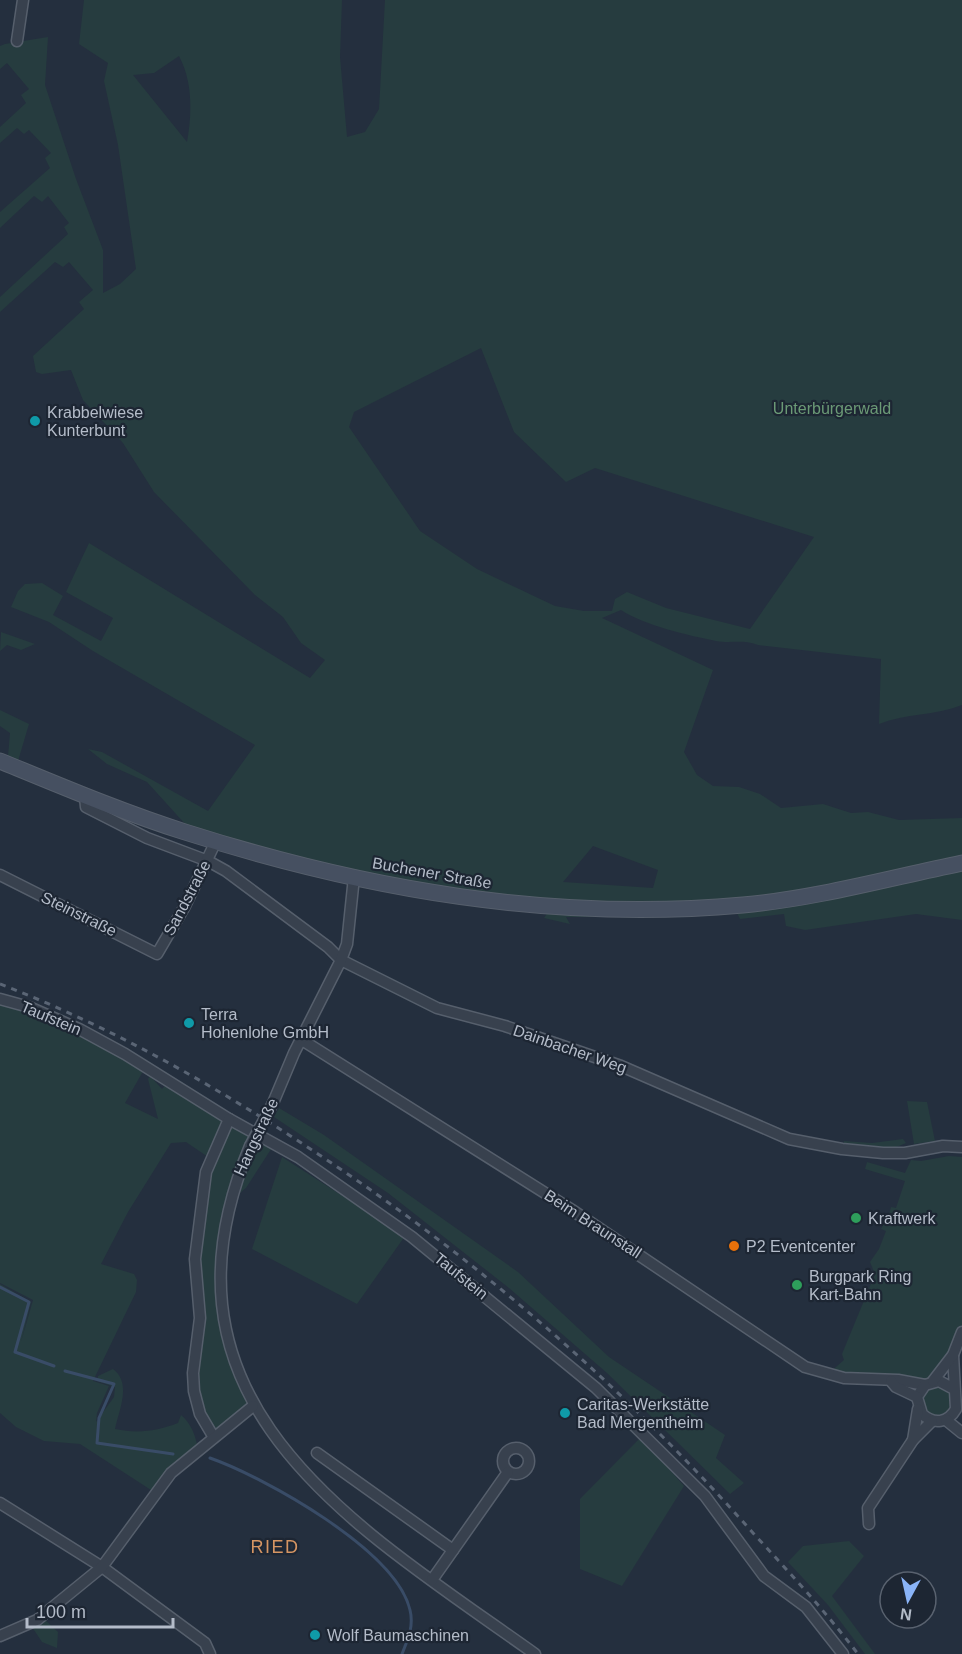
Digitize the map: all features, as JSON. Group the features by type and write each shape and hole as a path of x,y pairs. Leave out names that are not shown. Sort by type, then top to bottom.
{"main road":[{"name":"Buchener Straße","path":"0,761 85,796 216,841 354,877 445,896 531,907 692,909 785,900 857,888 962,863"}],"street":[{"path":"17,41 23,0"},
{"name":"Buchener Straße","path":"85,796 86,807 147,838 208,861"},
{"name":"Sandstraße","path":"157,954 208,861 216,841"},
{"name":"Dainbacher Weg","path":"208,861 226,871 328,946 341,960 437,1008 505,1026 621,1066 789,1139 842,1149 883,1153 905,1153 943,1146 962,1147"},
{"name":"Steinstraße","path":"0,875 157,954"},
{"name":"Hangstraße","path":"354,877 347,944 341,960 250,1146 235,1183 225,1220 219,1259 224,1324 253,1406 292,1461 369,1535 535,1654"},
{"name":"Taufstein","path":"0,999 29,1007 79,1029 146,1066 230,1119 298,1157 412,1237 596,1388 705,1496 764,1576 806,1607 843,1654"},
{"name":"Beim Braunstall","path":"302,1040 572,1210 805,1367 844,1378 929,1383"},
{"path":"213,1436 200,1414 194,1392 193,1373 200,1318 195,1259 206,1172 230,1119"},
{"path":"913,1440 918,1409 917,1397 953,1355 962,1332"},
{"path":"946,1420 956,1409 958,1399 954,1389 953,1355"},
{"name":"Beim Braunstall","path":"891,1381 896,1387 917,1397"},
{"path":"929,1383 944,1382 954,1389"},
{"path":"0,1636 37,1620 102,1567 171,1473 213,1436 253,1406"},
{"path":"918,1409 932,1421"},
{"path":"956,1409 962,1420"},
{"path":"868,1524 867,1508 913,1440 932,1421 946,1420 962,1433"},
{"path":"317,1453 453,1550"},
{"path":"432,1580 508,1472"},
{"path":"0,1503 102,1567 205,1643 210,1654"}],"green space":[{"name":"Unterbürgerwald","path":"84,0 342,0 340,57 347,137 365,132 379,109 385,0 962,0 962,705 879,724 881,659 746,642 716,641 654,625 621,610 602,618 713,670 684,752 697,775 713,786 739,787 760,794 781,808 823,804 851,813 868,812 899,820 962,818 962,920 916,914 805,930 786,926 784,914 740,919 736,911 673,917 566,917 570,924 544,918 551,908 354,877 186,825 147,782 107,764 88,749 102,752 208,811 255,745 93,651 49,622 11,607 18,591 25,584 42,583 63,596 53,615 101,641 113,618 66,592 89,543 310,678 325,660 301,643 283,617 255,595 154,492 123,443 83,400 71,370 42,374 36,372 33,356 84,309 79,302 93,290 69,262 63,267 55,262 0,312 0,297 68,234 64,227 69,223 48,196 42,202 34,196 0,228 0,212 50,168 45,158 51,153 29,130 24,134 17,128 0,143 0,127 26,103 21,95 29,89 7,63 0,69 0,46 5,44 48,37 45,85 76,179 103,250 103,293 120,284 136,269 118,145 104,81 108,63 79,44","holes":["179,56 189,87 190,120 187,142 133,75 154,73","481,348 514,432 566,482 595,468 814,537 750,629 666,608 627,592 615,599 612,611 584,611 555,606 477,569 420,531 349,427 354,412","593,846 658,870 653,888 563,882"]},
{"path":"1,632 35,644 21,650 7,645 0,651"},
{"path":"0,710 29,724 18,761 8,756 10,733 0,726"},
{"path":"0,999 29,1007 146,1066 125,1103 158,1119 148,1079 150,1076 162,1089 170,1081 275,1143 246,1188 230,1201 221,1298 253,1406 213,1436 200,1414 196,1355 195,1259 211,1159 186,1142 171,1143 128,1212 101,1264 134,1274 137,1280 136,1292 93,1381 109,1386 97,1413 96,1422 114,1397 115,1387 97,1381 98,1376 113,1369 119,1375 123,1389 115,1429 155,1430 178,1423 181,1415 190,1426 197,1445 198,1450 152,1499 151,1490 80,1444 44,1441 16,1427 0,1413 0,1284 31,1302 21,1342 33,1300 0,1283"},
{"path":"907,1101 927,1102 935,1141 914,1144"},
{"path":"279,1108 324,1135 518,1272 609,1357 725,1435 716,1458 744,1483 730,1494 607,1373 509,1288 388,1193 274,1117"},
{"path":"903,1139 906,1143 883,1153 842,1149 844,1141 872,1143"},
{"path":"949,1156 962,1157 962,1332 933,1381 828,1374 844,1360 842,1354 875,1274 870,1262 879,1249 886,1231 881,1229 886,1220 890,1221 891,1207 896,1208 905,1181 865,1169 867,1162 905,1173 911,1160 921,1161"},
{"path":"282,1157 405,1236 357,1304 252,1249"},
{"path":"937,1387 947,1391 951,1401 947,1411 937,1415 927,1411 923,1401 927,1391"},
{"path":"641,1437 684,1486 622,1586 580,1569 580,1499"},
{"path":"849,1541 864,1556 832,1596 875,1654 865,1654 828,1605 788,1562 803,1546"},
{"path":"42,1617 58,1632 57,1648 42,1642 30,1624"}],"waterway":[{"path":"0,1287 29,1302 15,1352 54,1366"},
{"path":"65,1371 114,1384 99,1418 97,1443 173,1454"},
{"path":"210,1458 262,1481 293,1499 355,1541 380,1564 400,1587 410,1610 411,1627 402,1654"}],"railway":[{"path":"0,984 86,1021 211,1087 330,1162 445,1245 554,1334 656,1430 793,1577 858,1654"}],"place":[{"name":"Krabbelwiese Kunterbunt","path":"35,421"},
{"name":"Terra Hohenlohe GmbH","path":"189,1023"},
{"name":"Kraftwerk","path":"856,1218"},
{"name":"P2 Eventcenter","path":"734,1246"},
{"name":"Burgpark Ring Kart-Bahn","path":"797,1285"},
{"name":"Caritas-Werkstätte Bad Mergentheim","path":"565,1413"},
{"name":"Wolf Baumaschinen","path":"315,1635"}],"district":[{"name":"RIED","path":"275,1547"}]}
